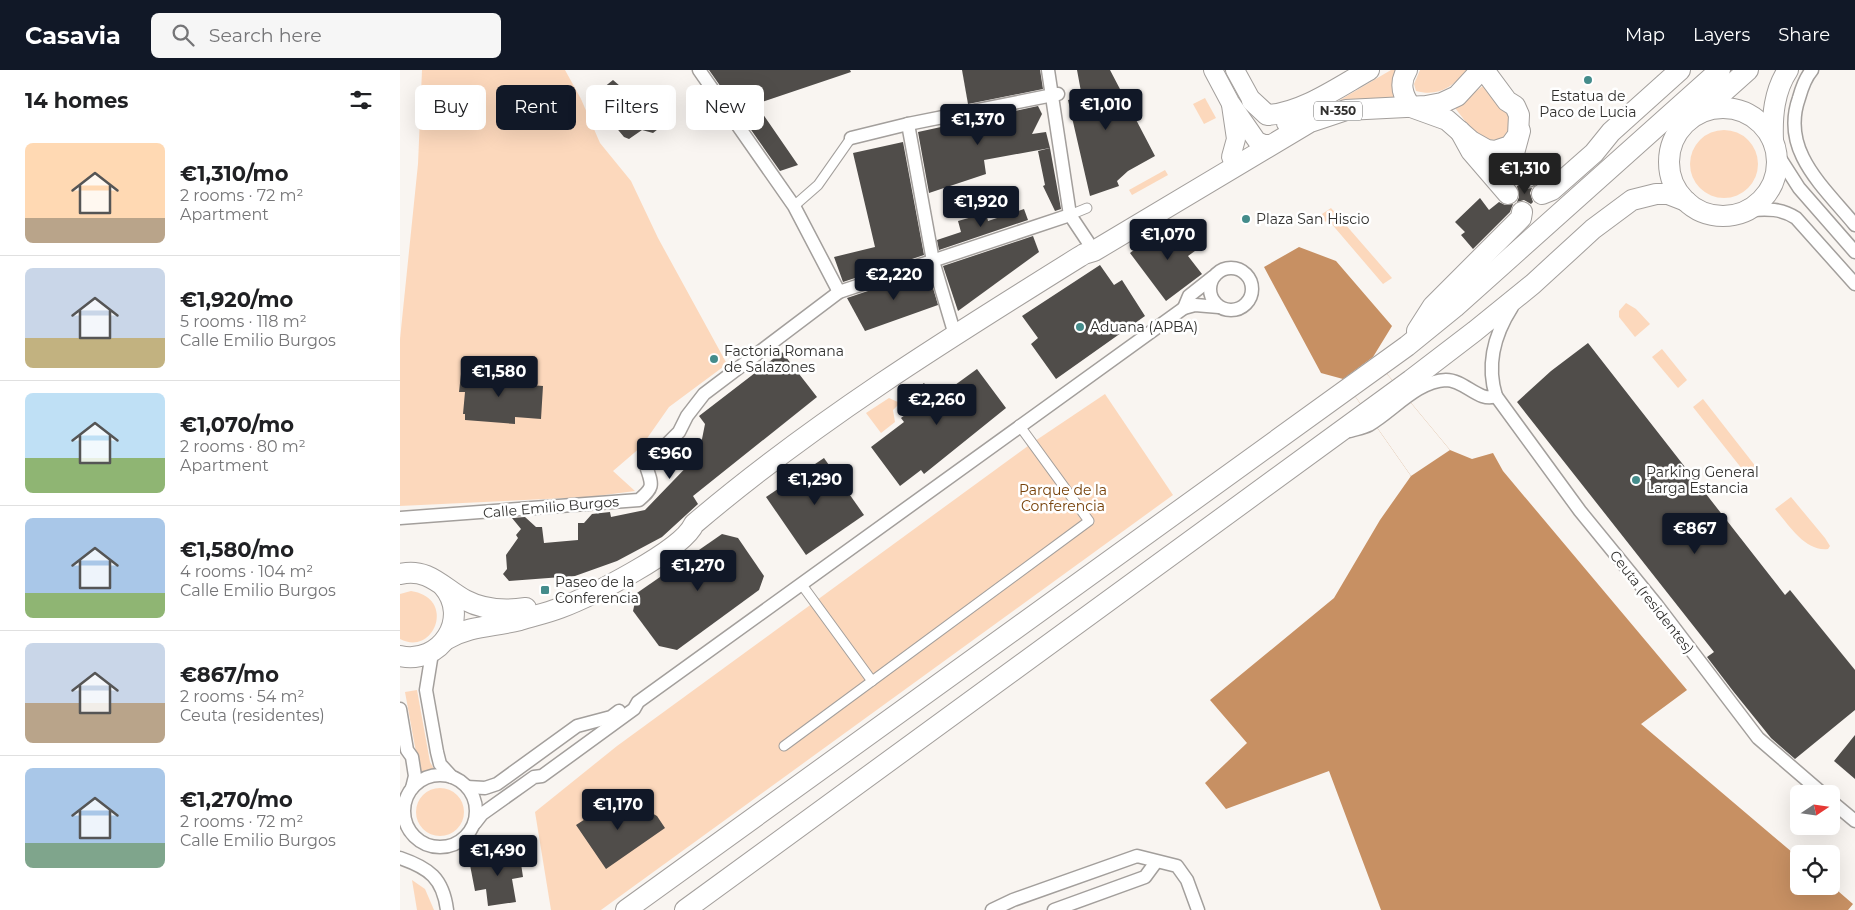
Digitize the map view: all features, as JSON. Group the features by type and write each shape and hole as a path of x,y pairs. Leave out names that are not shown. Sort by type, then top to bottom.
{"main road":[{"path":"1213,70 1230,102 1265,142"},
{"path":"1235,70 1252,101 1263,112 1273,115 1317,100"},
{"name":"N-350","path":"1086,248 1094,251 1265,142 1317,100 1370,70"},
{"path":"1407,70 1402,84 1404,96 1411,107 1438,116 1479,146 1495,151 1510,146 1515,141 1520,125"},
{"path":"1482,70 1507,101 1515,106"},
{"name":"N-350","path":"432,653 447,639 466,629 517,621 559,609 583,599 644,565 690,533 694,524 742,483 834,414 1086,248 1231,157 1335,112 1436,105 1450,99 1469,84 1482,70"},
{"path":"1500,70 1515,106 1520,125 1519,136 1513,151 1515,163 1528,178"},
{"path":"1542,194 1552,190 1594,153 1611,132 1679,70"},
{"path":"1599,146 1603,131 1608,122 1660,76 1679,70"},
{"path":"626,910 1407,346 1456,307 1720,70"},
{"path":"1456,307 1482,295 1504,278 1649,151 1680,129 1748,70"},
{"path":"685,910 1338,434 1519,295 1593,230 1632,200 1656,194 1668,194 1716,216 1728,216 1749,210 1766,195 1772,185 1777,163 1772,124 1780,83 1788,70"},
{"path":"1602,175 1616,139 1643,115 1653,94"},
{"path":"1230,102 1236,140 1231,157"},
{"path":"1697,115 1719,108 1741,111 1760,123 1774,147"},
{"path":"1680,129 1671,150 1669,161 1674,183 1686,201"},
{"path":"1460,131 1471,151 1508,194"},
{"path":"1487,169 1513,151"},
{"path":"1407,346 1433,306 1521,218 1522,212"},
{"name":"N-350","path":"400,574 422,573 466,601 485,608 505,610 524,608 596,580 640,557 684,525 694,524"},
{"path":"440,583 447,590 454,610 453,625 447,639"},
{"path":"400,656 412,658 432,653"}],"street":[{"path":"698,70 794,206 839,292"},
{"path":"1048,70 1055,95 1070,214 1086,248"},
{"path":"1812,70 1806,77 1793,120 1795,140 1801,157 1855,225"},
{"path":"794,206 818,185 852,138 908,124 1055,95"},
{"path":"908,124 933,262 955,335"},
{"path":"1774,147 1799,188 1855,252"},
{"path":"1070,214 1086,208"},
{"path":"1749,210 1770,209 1786,211 1796,218 1855,284"},
{"name":"Calle Emilio Burgos","path":"400,518 638,500 649,491 652,482 647,469 655,456 680,432 687,416 704,394 839,292 933,262 1070,214"},
{"path":"400,709 407,750 412,757 415,776 406,800 405,818 408,828 420,842 438,848 448,847 464,838 482,814 534,777 542,776 634,709 638,702 1184,308 1195,305 1220,307 1230,311 1244,306 1252,294 1253,287 1246,274 1233,268 1218,272 1189,296 1184,308"},
{"path":"1213,277 1210,291 1212,298 1220,307"},
{"path":"1338,434 1368,425 1417,391 1434,382 1446,380 1458,382 1482,397 1488,399 1496,396 1492,383 1493,346 1504,319 1519,295"},
{"name":"Ceuta (residentes)","path":"1496,396 1580,511 1656,604 1758,738 1813,785"},
{"path":"784,746 1089,521 1020,426"},
{"path":"802,585 872,681"},
{"path":"432,653 426,690 440,764 452,777 467,787 476,804 475,823"},
{"path":"467,787 485,788 497,784 578,726 612,717 630,703 638,702"},
{"path":"412,788 424,779 433,776 452,777"},
{"path":"1840,808 1855,821"},
{"path":"992,910 1013,900 1137,856 1156,862 1171,863 1182,871 1198,910"},
{"path":"400,858 430,872 443,892 447,910"},
{"path":"1054,910 1145,877 1156,862"}],"green space":[{"path":"422,70 565,70 573,85 496,85 496,130 576,130 576,90 586,111 586,130 594,130 600,143 631,181 658,238 727,364 669,407 641,447 613,471 635,491 589,497 400,506 400,339 418,164 419,130 486,130 486,85 421,85"},
{"path":"1391,70 1395,70 1394,98 1340,100"},
{"path":"1420,70 1467,71 1450,86 1438,92 1424,93 1416,91 1414,84"},
{"path":"1484,85 1499,98 1513,121 1507,136 1490,140 1483,138 1471,128 1455,108"},
{"path":"1205,98 1216,118 1204,124 1193,104"},
{"path":"1724,130 1737,133 1748,140 1755,151 1758,164 1755,177 1748,188 1737,195 1724,198 1711,195 1700,188 1693,177 1690,164 1693,151 1700,140 1711,133"},
{"path":"1165,170 1168,175 1132,195 1129,190"},
{"path":"1331,208 1392,278 1383,284 1330,222 1313,220"},
{"path":"1626,303 1636,309 1650,324 1635,337 1619,317 1619,311"},
{"path":"1662,349 1687,380 1678,388 1652,357"},
{"name":"Parque de la Conferencia","path":"1105,394 1173,495 601,910 551,910 535,812 617,746 1032,443"},
{"path":"889,398 900,403 893,410 895,422 881,433 866,413"},
{"path":"1703,399 1760,472 1750,479 1693,407"},
{"path":"1791,497 1825,538 1830,546 1828,549 1820,549 1805,542 1775,509"},
{"path":"411,591 425,596 433,604 437,614 436,624 431,634 423,640 412,642 400,639 400,594"},
{"path":"417,690 430,762 434,769 420,774 405,692"},
{"path":"435,788 445,788 454,792 460,798 463,803 463,821 454,832 445,836 435,836 426,832 420,826 416,817 416,807 420,798 426,792"},
{"path":"412,880 425,889 434,910 417,910"}],"shaded area":[{"path":"1299,247 1336,261 1392,326 1373,357 1450,450 1472,459 1493,453 1503,471 1687,690 1641,724 1790,850 1790,895 1840,895 1840,893 1853,904 1848,910 1381,910 1329,771 1226,809 1205,783 1247,743 1210,700 1334,598 1380,520 1411,476 1343,379 1321,373 1264,267"}],"pier":[{"path":"1373,357 1450,450 1411,476 1343,379"}],"building":[{"path":"709,70 850,70 851,72 764,101 764,85 720,85"},
{"path":"962,70 1040,70 1043,89 968,104"},
{"path":"1077,70 1110,70 1155,156 1128,171 1117,181 1119,186 1090,196 1068,100 1082,97"},
{"path":"613,80 619,85 607,85"},
{"path":"1038,106 1042,114 1032,134 1046,132 1050,148 984,160 986,174 929,193 918,132"},
{"path":"764,116 798,165 780,171 751,130 764,130"},
{"path":"618,130 642,130 629,139 624,137"},
{"path":"642,130 657,130 653,133"},
{"path":"903,142 924,255 843,282 834,257 875,247 853,153"},
{"path":"1050,148 1061,209 1055,211 1043,186 1045,185 1038,151"},
{"path":"1519,185 1525,189 1532,188 1530,193 1533,202 1531,204 1524,200 1517,202 1519,197 1517,186"},
{"path":"1480,198 1489,210 1499,202 1505,205 1513,204 1510,212 1473,249 1461,235 1465,232 1455,222"},
{"path":"1024,209 1028,220 939,250 937,240 961,232 958,221 986,213 988,221"},
{"path":"1183,225 1199,248 1188,256 1202,274 1166,301 1130,253 1166,226 1171,234"},
{"path":"1033,236 1039,252 958,311 943,266"},
{"name":"Aduana (APBA)","path":"1100,265 1114,285 1122,280 1145,316 1056,379 1031,344 1038,338 1022,316"},
{"path":"928,271 938,305 865,331 847,298"},
{"name":"Parking General Larga Estancia","path":"1588,343 1785,595 1790,590 1855,670 1855,710 1795,759 1771,738 1733,691 1707,657 1714,652 1517,402 1551,371"},
{"path":"782,352 817,397 693,496 698,504 662,537 617,561 575,576 509,581 503,574 507,569 506,555 518,538 516,535 521,529 512,518 525,517 536,527 542,527 544,543 578,540 578,523 584,523 592,514 610,512 611,517 645,510 699,454 705,424 699,416"},
{"path":"977,369 1006,408 924,474 921,470 900,486 871,447 904,422 901,418 909,412 901,401 924,383 932,394 940,388 944,393"},
{"path":"469,372 518,376 518,384 543,386 541,419 515,417 515,424 465,420 465,414 463,414 465,392 459,392 461,374 468,375"},
{"path":"824,458 864,515 806,555 766,497"},
{"path":"722,534 738,538 764,576 759,590 677,650 659,646 633,611 637,593"},
{"path":"1855,735 1855,779 1834,761"},
{"path":"618,798 632,818 639,806 657,816 665,828 606,869 576,825"},
{"path":"519,850 523,877 512,879 516,902 488,906 486,889 475,891 470,865 495,861 494,854"}],"place":[{"name":"Estatua de Paco de Lucia","path":"1588,80"},
{"name":"Plaza San Hiscio","path":"1246,219"},
{"name":"Aduana (APBA)","path":"1080,327"},
{"name":"Factoria Romana de Salazones","path":"714,359"},
{"name":"Parking General Larga Estancia","path":"1636,480"},
{"name":"Paseo de la Conferencia","path":"545,590"}]}
